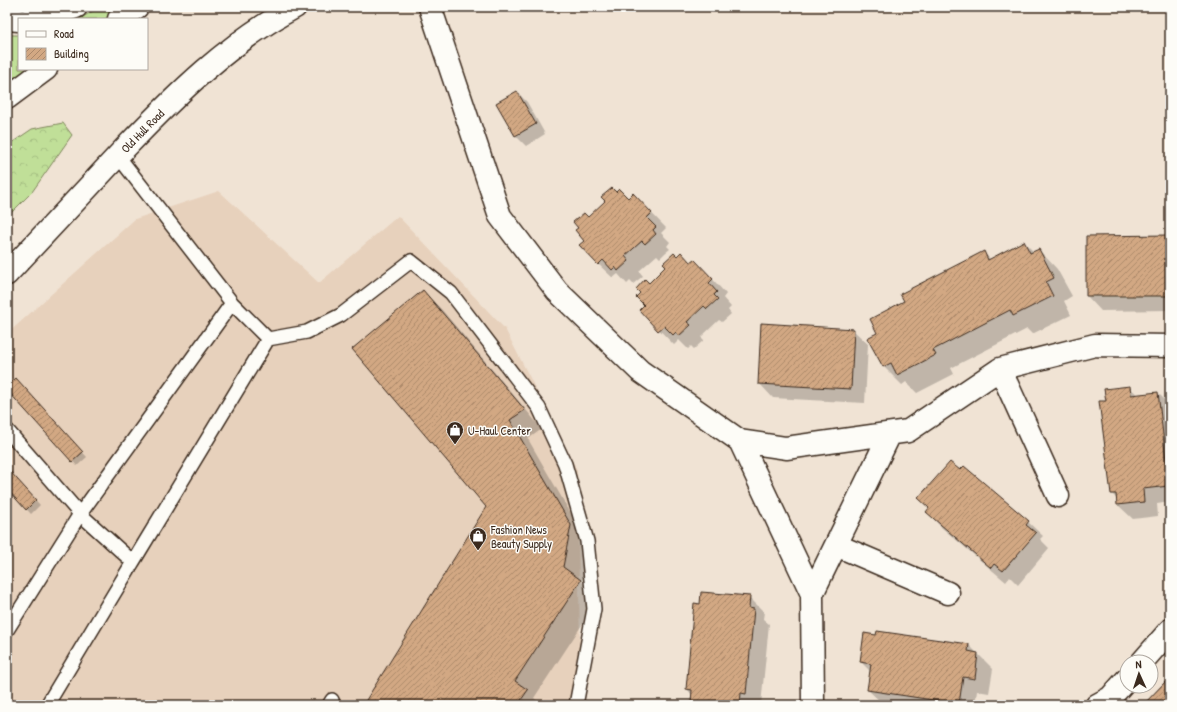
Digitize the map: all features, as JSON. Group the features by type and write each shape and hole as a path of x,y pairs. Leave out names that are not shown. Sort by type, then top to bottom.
{"main road":[{"path":"36,18 54,15 76,7"},
{"path":"120,18 137,7"},
{"name":"Old Hull Road","path":"7,274 118,156 199,74 244,39 295,7"},
{"path":"430,7 500,216 557,291 640,371 740,441 786,448 908,431 1000,369 1094,345 1170,346"},
{"path":"7,19 18,20"},
{"path":"7,98 45,70"},
{"path":"1000,369 1058,496"},
{"path":"812,594 890,434"},
{"path":"740,441 812,594 813,705"},
{"path":"836,545 948,593"},
{"path":"1149,654 1170,630"},
{"path":"1098,705 1110,698 1119,688"}],"lane":[{"path":"118,156 232,303 268,339"},
{"path":"47,705 268,339 307,332 341,315 411,261 451,293 540,408 565,464 587,541 594,609 576,705"},
{"path":"7,630 80,514 232,303"},
{"path":"7,430 80,514 133,562"}],"shaded area":[{"path":"219,191 319,283 398,216 505,329 577,470 581,705 7,705 7,334 135,219"}],"green space":[{"path":"100,7 122,7 106,18 81,18"},
{"path":"7,35 18,35 18,70 30,70 7,85"},
{"path":"63,123 72,135 32,192 7,217 7,146 32,129"}],"building":[{"path":"517,91 536,124 515,136 496,103"},
{"path":"612,188 616,192 619,189 628,198 633,193 652,213 647,218 656,227 653,230 656,234 645,244 642,241 625,256 629,261 618,271 615,267 612,270 603,260 598,265 579,245 584,241 575,230 578,228 573,222 584,213 588,217 605,201 601,197"},
{"path":"1170,235 1170,296 1086,296 1086,236"},
{"path":"1024,241 1030,253 1039,249 1054,278 1046,282 1053,296 1013,316 1010,310 933,350 936,355 897,375 891,363 883,367 867,338 877,333 870,319 904,301 900,294 984,251 988,260"},
{"path":"681,252 690,262 694,259 713,279 709,283 717,292 714,295 718,299 707,309 704,306 687,322 691,325 679,336 676,332 673,335 664,326 658,331 639,310 644,305 636,297 640,293 636,289 645,279 649,283 666,266 663,263 674,253 677,256"},
{"path":"423,290 525,410 510,420 571,525 563,567 581,580 515,681 528,690 521,700 531,705 363,705 486,507 352,349"},
{"path":"761,323 854,329 851,389 758,384"},
{"path":"16,378 83,452 72,462 7,390 7,386"},
{"path":"1130,386 1131,395 1158,392 1169,486 1143,489 1144,502 1117,505 1116,494 1111,494 1099,401 1106,401 1104,389"},
{"path":"950,462 960,470 964,466 1029,521 1026,525 1036,533 1003,571 994,564 991,568 926,512 929,508 918,498"},
{"path":"7,468 36,500 26,510 7,489"},
{"path":"701,592 750,596 749,608 754,609 746,694 741,693 740,705 691,702 692,690 686,689 694,603 700,604"},
{"path":"877,631 969,644 968,651 978,653 975,679 963,677 959,704 867,690 871,664 860,662 864,633 876,635"},
{"path":"1166,681 1170,685 1170,705 1143,705 1154,694 1159,694 1159,688"}],"place":[{"name":"U-Haul Center","path":"455,445"},
{"name":"Fashion News Beauty Supply","path":"478,551"}]}
